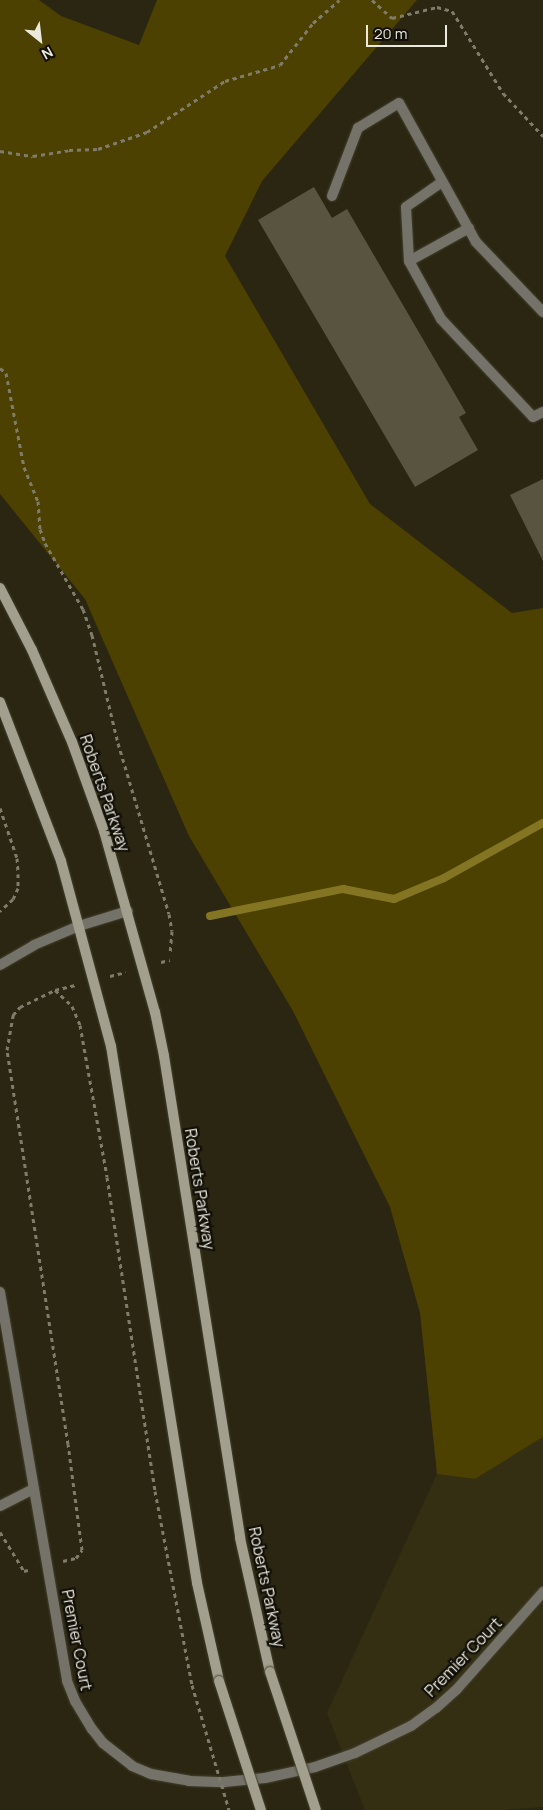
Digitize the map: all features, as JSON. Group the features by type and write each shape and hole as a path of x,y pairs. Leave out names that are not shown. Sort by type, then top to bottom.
{"main road":[{"name":"Roberts Parkway","path":"0,588 32,650 72,742 104,831 128,911 164,1056 240,1538 270,1672 316,1810"},
{"path":"0,702 61,861 112,1046 197,1583 219,1681 261,1810"}],"street":[{"path":"332,196 358,128 399,103 476,242 543,312"},
{"path":"442,182 406,207 409,261 441,319 533,416 543,412"},
{"path":"409,261 469,228"},
{"path":"0,965 34,945 79,926 128,911"},
{"name":"Premier Court","path":"0,1292 67,1681 74,1701 92,1730 103,1743 132,1766 151,1774 189,1781 224,1782 265,1778 315,1767 384,1741 411,1726 457,1689 543,1592"},
{"path":"0,1506 34,1489"}],"path":[{"path":"0,151 34,156 69,150 98,150 147,132 225,82 280,65 313,22 338,0"},
{"path":"372,0 392,18 437,8 452,11 504,93 543,136"},
{"path":"0,368 6,373 24,467 38,502 40,530 45,543 83,609 92,635 120,752 169,914 172,930 170,953"},
{"path":"0,808 17,858 18,888 13,899 0,911"},
{"path":"0,1532 24,1571 76,1558 82,1550 68,1444 7,1050 13,1015 20,1007 54,990 72,1006 80,1026 107,1176 155,1491 192,1685 229,1810"}],"shaded area":[{"path":"0,0 39,0 61,16 139,45 157,0 417,0 262,181 225,256 370,504 512,613 543,608 543,1437 475,1479 437,1474 420,1313 390,1207 293,1011 189,836 85,599 0,494"},
{"path":"543,1437 543,1807 501,1810 365,1810 327,1713 437,1474 475,1479"}],"building":[{"path":"314,187 332,218 347,209 466,413 459,417 478,450 415,487 258,220"},
{"path":"543,479 543,561 510,495"}],"waterway":[{"path":"210,916 343,889 394,899 444,878 543,823"}]}
